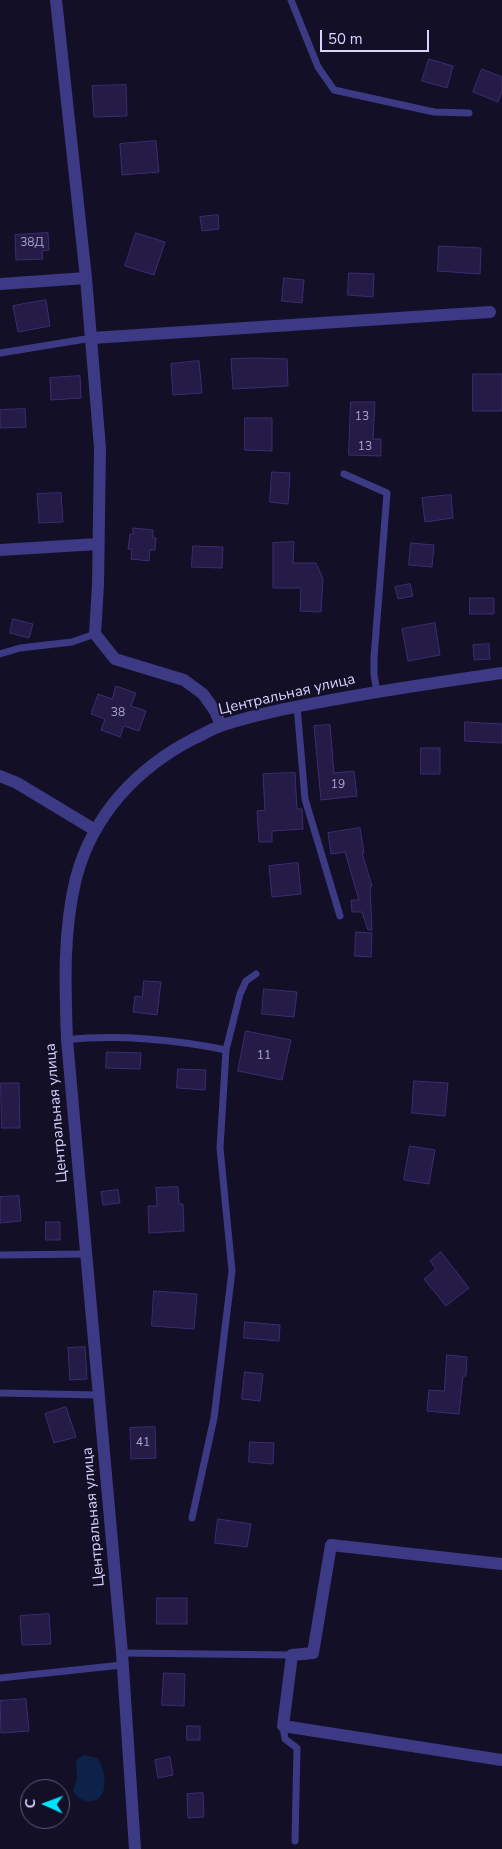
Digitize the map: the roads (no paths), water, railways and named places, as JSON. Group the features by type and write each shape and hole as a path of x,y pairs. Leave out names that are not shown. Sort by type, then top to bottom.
{"street":[{"path":"55,1 86,278 100,448 95,634 115,659 184,680 202,694 215,711 221,726"},
{"path":"0,284 86,278"},
{"path":"92,338 490,312"},
{"path":"0,550 98,544"},
{"name":"Центральная улица","path":"135,1849 122,1659 100,1395 67,1040 65,965 69,912 77,876 94,830 115,800 144,770 176,748 221,726 297,706 502,673"},
{"path":"0,776 17,783 94,830"},
{"path":"502,1564 331,1545 313,1653 292,1655 283,1726 502,1760"}],"lane":[{"path":"291,0 318,68 334,90 434,112 469,114"},
{"path":"0,353 92,338"},
{"path":"344,474 387,493 374,657 374,676 377,692"},
{"path":"0,654 20,648 72,642 95,634"},
{"path":"297,706 305,800 340,916"},
{"path":"192,1518 214,1418 232,1271 220,1148 226,1050 240,994 246,981 256,974"},
{"path":"67,1040 92,1037 195,1044 226,1050"},
{"path":"0,1255 86,1254"},
{"path":"0,1393 100,1395"},
{"path":"0,1678 122,1659 292,1655"},
{"path":"283,1726 285,1739 297,1748 295,1841"}],"water":[{"path":"84,1755 97,1758 103,1772 104,1790 99,1798 92,1801 81,1799 73,1790 77,1779 76,1762"}]}
